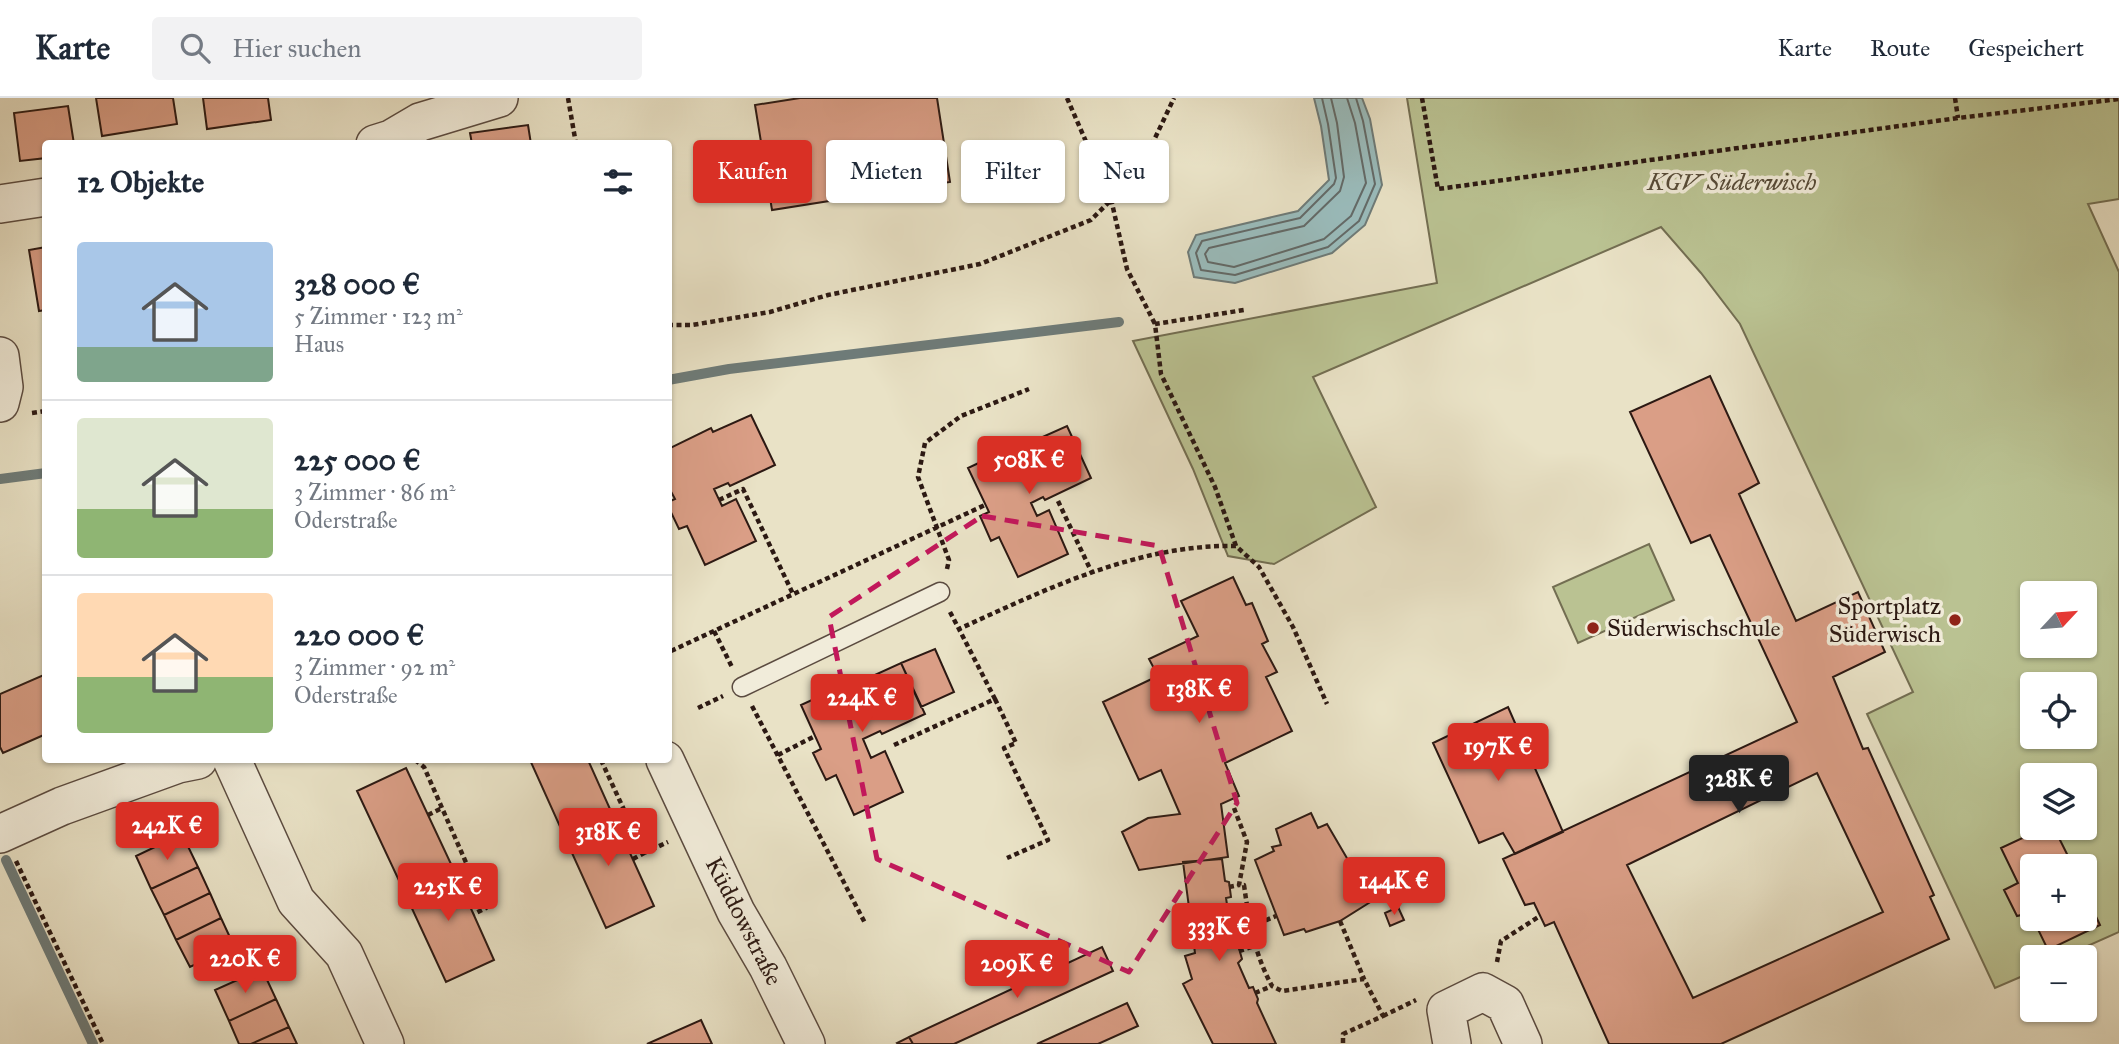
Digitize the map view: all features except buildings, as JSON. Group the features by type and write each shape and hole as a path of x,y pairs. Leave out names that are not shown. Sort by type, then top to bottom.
{"street":[{"path":"388,140 418,110 499,98"},
{"path":"0,204 42,198"},
{"path":"0,356 4,387 0,403"},
{"path":"7,846 62,806 182,763"},
{"path":"233,763 296,901 344,954 385,1044"},
{"name":"Küddowstraße","path":"666,763 736,912 768,967 806,1044"},
{"path":"1452,1044 1446,1010 1482,992 1505,1004 1523,1044"}],"lane":[{"path":"742,687 940,592"}],"path":[{"path":"568,98 575,140"},
{"path":"1068,98 1086,140"},
{"path":"1154,140 1174,98"},
{"path":"1422,98 1438,189 1958,118 2119,99"},
{"path":"1955,98 1958,118"},
{"path":"672,324 692,325 770,312 828,295 980,264 1091,220 1107,203"},
{"path":"1112,203 1127,269 1155,324 1161,374 1216,487 1236,546 1259,567 1273,591 1293,627 1327,704"},
{"path":"1155,324 1244,310"},
{"path":"1007,858 1048,840 1004,748 1016,743 940,592 949,560 918,477 925,443 961,416 1030,389"},
{"path":"719,500 743,489 793,594"},
{"path":"1058,501 1092,573"},
{"path":"672,651 985,505"},
{"path":"959,629 1027,597 1108,566 1201,545 1236,546"},
{"path":"714,631 865,923"},
{"path":"894,745 995,699"},
{"path":"778,755 815,736"},
{"path":"419,763 424,767 486,908 474,914"},
{"path":"602,763 645,853"},
{"path":"428,815 442,808"},
{"path":"1234,808 1247,842 1239,885"},
{"path":"633,859 698,828"},
{"path":"7,846 103,1044"},
{"path":"1230,887 1244,885 1255,946 1272,986"},
{"path":"1250,927 1276,916"},
{"path":"1492,998 1501,941 1540,916"},
{"path":"1340,921 1382,1016 1343,1034 1343,1044"},
{"path":"1240,951 1255,946"},
{"path":"1255,993 1272,986 1282,990 1364,979"}],"highlighted area":[{"path":"982,516 1159,546 1237,803 1129,972 877,859 829,617"}],"green space":[{"name":"KGV Süderwisch","path":"1407,98 2119,98 2119,199 2088,204 2119,272 2119,932 2090,945 2020,945 2020,977 1995,988 1867,714 1913,692 1740,324 1661,227 1313,377 1376,507 1274,564 1228,556 1193,469 1133,341 1437,283"},
{"path":"1649,544 1674,600 1578,643 1553,587"}],"water":[{"path":"1314,98 1362,98 1370,119 1382,185 1365,225 1332,253 1235,283 1194,277 1188,252 1196,235 1298,211 1329,180"}],"waterway":[{"path":"672,379 729,369 1119,322"},
{"path":"0,479 42,474"},
{"path":"6,860 93,1044"}],"place":[{"name":"Sportplatz Süderwisch","path":"1955,620"},
{"name":"Süderwischschule","path":"1593,628"}]}
